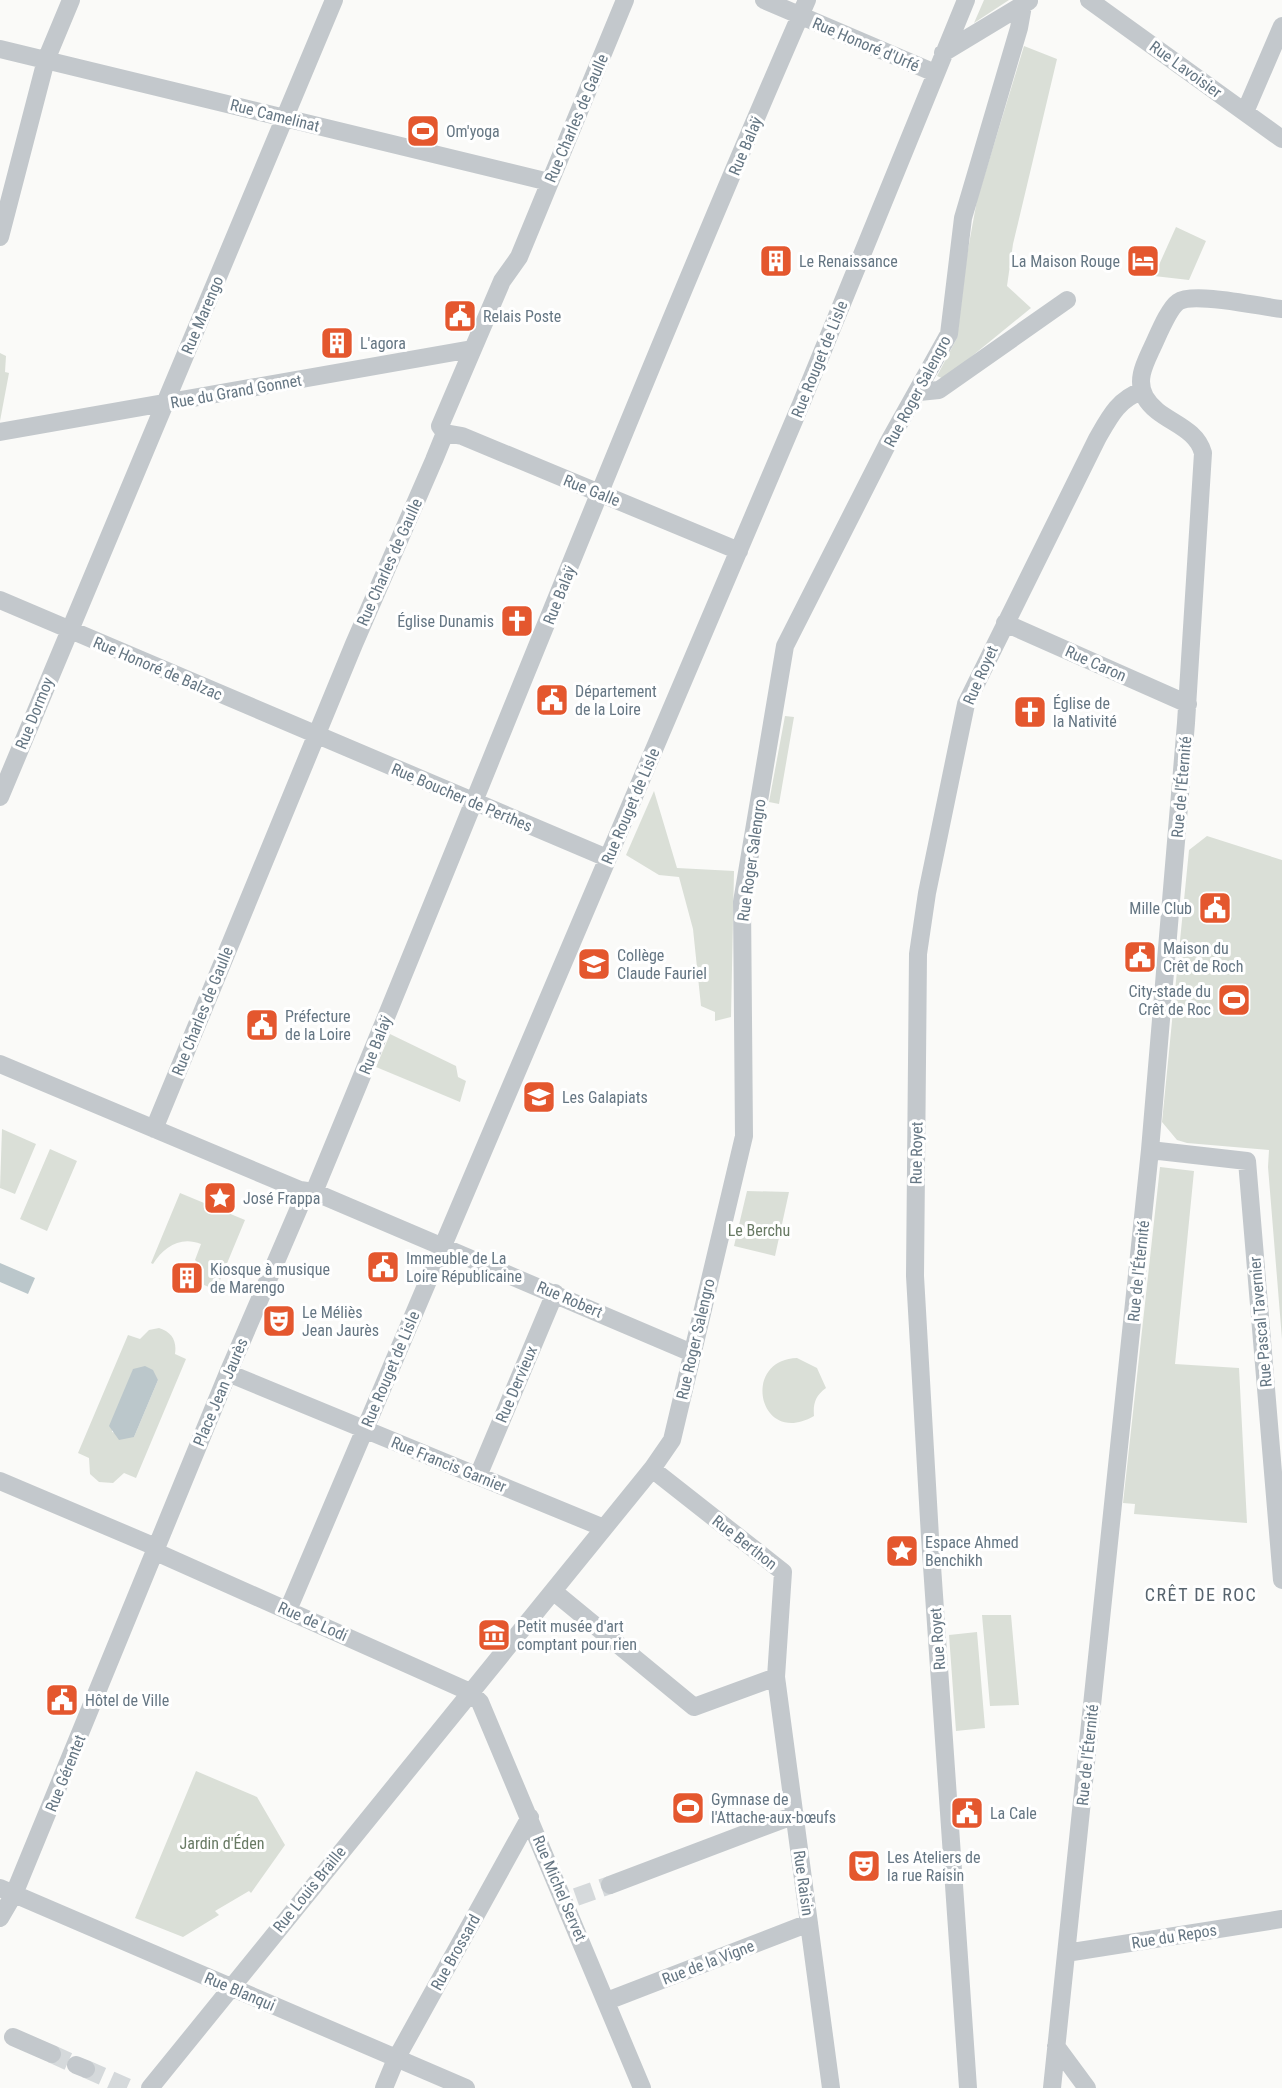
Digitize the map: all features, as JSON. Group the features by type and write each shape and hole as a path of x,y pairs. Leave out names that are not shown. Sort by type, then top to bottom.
{"street":[{"path":"0,237 46,60 71,0"},
{"name":"Rue Marengo","path":"68,629 334,0"},
{"name":"Rue Charles de Gaulle","path":"154,1129 445,433 440,426 502,281 519,257 625,0"},
{"name":"Rue Honoré d'Urfé","path":"764,0 803,8 935,73"},
{"name":"Rue Rouget de Lisle","path":"288,1610 739,551 966,0"},
{"name":"Rue Lavoisier","path":"1089,0 1282,139"},
{"path":"944,53 1025,1"},
{"name":"Rue Roger Salengro","path":"470,1692 652,1469 672,1440 744,1136 742,902 785,646 887,446 919,392 949,334 963,218 1025,1"},
{"name":"Rue Balaÿ","path":"314,1192 476,802 600,493 803,8"},
{"path":"1245,112 1282,26"},
{"name":"Rue Camelinat","path":"0,49 549,182"},
{"path":"1142,391 1140,377 1144,363 1175,305 1184,299 1196,298 1282,309"},
{"path":"919,392 939,390 1067,300"},
{"name":"Rue du Grand Gonnet","path":"0,432 472,350"},
{"name":"Rue de l'Éternité","path":"1052,2088 1150,1150 1188,704 1203,453 1200,442 1193,434 1154,407 1142,391"},
{"name":"Rue Royet","path":"968,2088 928,1514 915,1276 918,954 927,893 966,704 1106,424 1119,403 1128,396 1142,391"},
{"name":"Rue Galle","path":"445,433 462,436 739,551"},
{"name":"Rue Honoré de Balzac","path":"0,600 317,735"},
{"name":"Rue Caron","path":"1005,623 1188,704"},
{"name":"Rue Dormoy","path":"0,797 68,629"},
{"name":"Rue Boucher de Perthes","path":"317,735 608,858"},
{"path":"0,1064 300,1190 314,1192"},
{"name":"Rue Pascal Tavernier","path":"1150,1150 1246,1161 1282,1580"},
{"name":"Rue Robert","path":"314,1192 692,1353"},
{"name":"Place Jean Jaurès","path":"156,1552 158,1542 228,1373 302,1201 314,1192"},
{"name":"Rue Dervieux","path":"478,1476 555,1293"},
{"name":"Rue Francis Garnier","path":"228,1373 604,1528"},
{"name":"Rue Berthon","path":"652,1469 783,1572 776,1677"},
{"path":"0,1481 151,1545 156,1552"},
{"name":"Rue de Lodi","path":"156,1552 470,1692"},
{"name":"Rue Gérentet","path":"0,1918 7,1891 156,1552"},
{"path":"553,1591 694,1707 776,1677"},
{"name":"Rue Raisin","path":"776,1677 831,2088"},
{"name":"Rue Michel Servet","path":"470,1692 480,1702 530,1817 571,1899 607,2001 642,2088"},
{"name":"Rue Louis Braille","path":"150,2088 229,1986 470,1692"},
{"path":"609,1885 795,1815"},
{"name":"Rue Brossard","path":"384,2088 396,2059 530,1817"},
{"name":"Rue Blanqui","path":"7,1891 466,2088"},
{"name":"Rue du Repos","path":"1066,1953 1282,1919"},
{"name":"Rue de la Vigne","path":"607,2001 809,1923"},
{"path":"13,2037 52,2054"},
{"path":"1056,2046 1087,2088"}],"green space":[{"path":"984,0 1009,0 974,23"},
{"path":"1024,46 1057,59 1013,244 1007,286 1031,308 944,379 937,376 957,338 967,255 977,200"},
{"path":"1176,227 1206,241 1189,280 1154,276"},
{"path":"0,353 6,356 5,372 9,373 0,421"},
{"path":"785,716 794,717 779,804 769,802"},
{"path":"654,791 677,868 734,871 731,1017 715,1021 715,1012 701,1006 693,929 679,877 659,875 626,855"},
{"path":"1207,836 1282,860 1282,1339 1268,1167 1269,1150 1187,1143 1177,1140 1162,1122 1189,850"},
{"path":"390,1034 456,1066 458,1077 466,1081 460,1102 376,1067"},
{"path":"2,1129 36,1144 15,1194 0,1188"},
{"path":"50,1149 77,1161 47,1231 20,1219"},
{"path":"1160,1167 1194,1171 1175,1364 1239,1368 1247,1523 1134,1514 1135,1504 1123,1503"},
{"name":"Le Berchu","path":"747,1191 789,1192 775,1256 734,1246"},
{"path":"180,1193 245,1220 216,1290 204,1285 204,1269 195,1260 201,1244 179,1242 167,1248 153,1264 151,1263"},
{"path":"159,1328 167,1332 174,1341 175,1354 186,1359 136,1478 124,1473 113,1483 99,1482 90,1474 89,1458 78,1453 128,1335 140,1339 149,1330","holes":["133,1370 158,1380 134,1437 112,1432"]},
{"path":"797,1358 817,1368 826,1388 816,1400 814,1416 795,1423 780,1421 769,1412 764,1400 763,1386 768,1372 779,1362"},
{"path":"982,1615 1011,1615 1019,1705 990,1706"},
{"path":"977,1632 985,1728 956,1731 949,1635"},
{"name":"Jardin d'Éden","path":"196,1771 257,1797 285,1845 251,1893 249,1891 215,1911 219,1915 183,1937 135,1918"}],"shaded area":[{"path":"0,1263 35,1278 28,1294 0,1282"},
{"path":"145,1366 153,1370 158,1380 134,1437 119,1440 109,1426 133,1369"}],"tunnel":[{"path":"576,1897 610,1885"},
{"path":"52,2054 76,2065"},
{"path":"86,2069 129,2088"}],"place":[{"name":"Om'yoga","path":"423,131"},
{"name":"Le Renaissance","path":"776,261"},
{"name":"La Maison Rouge","path":"1143,261"},
{"name":"Relais Poste","path":"460,316"},
{"name":"L'agora","path":"337,343"},
{"name":"Église Dunamis","path":"517,621"},
{"name":"Département de la Loire","path":"552,700"},
{"name":"Église de la Nativité","path":"1030,712"},
{"name":"Mille Club","path":"1215,908"},
{"name":"Maison du Crêt de Roch","path":"1140,957"},
{"name":"Collège Claude Fauriel","path":"594,964"},
{"name":"City-stade du Crêt de Roc","path":"1234,1000"},
{"name":"Préfecture de la Loire","path":"262,1025"},
{"name":"Les Galapiats","path":"539,1097"},
{"name":"José Frappa","path":"220,1198"},
{"name":"Immeuble de La Loire Républicaine","path":"383,1267"},
{"name":"Kiosque à musique de Marengo","path":"187,1278"},
{"name":"Le Méliès Jean Jaurès","path":"279,1321"},
{"name":"Espace Ahmed Benchikh","path":"902,1551"},
{"name":"Petit musée d'art comptant pour rien","path":"494,1635"},
{"name":"Hôtel de Ville","path":"62,1700"},
{"name":"Gymnase de l'Attache-aux-bœufs","path":"688,1808"},
{"name":"La Cale","path":"967,1813"},
{"name":"Les Ateliers de la rue Raisin","path":"864,1866"}],"district":[{"name":"CRÊT DE ROC","path":"1201,1595"}]}
